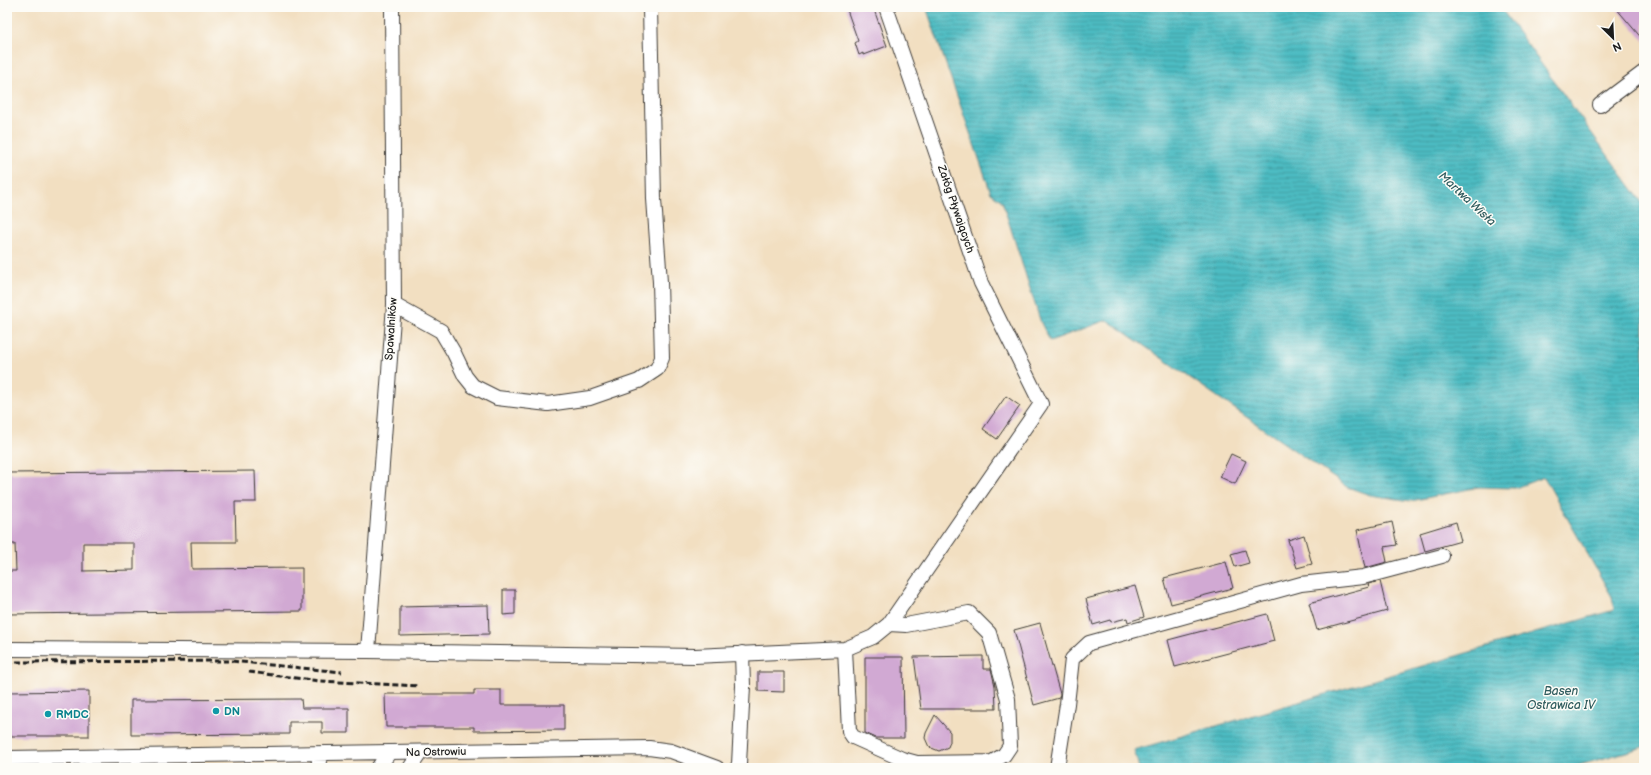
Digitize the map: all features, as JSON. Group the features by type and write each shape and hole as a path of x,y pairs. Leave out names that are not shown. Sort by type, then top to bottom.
{"street":[{"name":"Spawalników","path":"368,651 394,305 392,7"},
{"path":"394,305 441,331 465,376 473,386 497,398 548,404 590,398 639,381 657,369 662,358 660,282 654,199 650,7"},
{"name":"Załóg Pływających","path":"886,7 981,283 1041,404 889,624"},
{"path":"1600,105 1644,72"},
{"path":"1057,768 1072,659 1089,643 1301,584 1363,577 1442,556"},
{"path":"7,649 368,651 695,656 845,649 873,636 889,624 906,625 969,613 989,633 1008,699 1010,746 1004,755 992,762 917,763 902,759 853,737 849,731 845,649"},
{"path":"737,768 739,764 743,686 742,653"},
{"name":"Na Ostrowiu","path":"7,758 266,759 319,761 389,753 649,748 671,751 717,768"},
{"path":"378,768 389,753"},
{"path":"410,768 420,753"}],"water":[{"path":"926,7 1500,7 1644,205 1644,747 1569,768 1139,768 1134,750 1614,610 1612,597 1544,477 1515,488 1479,487 1411,501 1370,495 1347,487 1107,320 1050,341 1041,323 1002,201 991,193"}],"building":[{"path":"846,7 873,7 887,46 863,55 863,53 859,55 855,43 858,41"},
{"path":"1615,7 1644,7 1644,41"},
{"path":"1006,396 1020,406 997,439 983,429"},
{"path":"1231,454 1246,461 1235,484 1220,477"},
{"path":"255,471 256,502 235,502 236,542 191,542 192,569 302,568 302,611 7,614 7,571 16,571 15,544 7,544 7,473","holes":["83,543 134,543 134,570 83,571"]},
{"path":"1392,522 1397,545 1384,547 1387,562 1365,568 1357,530"},
{"path":"1456,522 1461,541 1425,551 1420,533"},
{"path":"1304,535 1312,564 1297,568 1288,540"},
{"path":"1245,550 1249,563 1235,567 1231,554"},
{"path":"1226,562 1233,588 1171,604 1164,578"},
{"path":"1380,581 1387,611 1317,630 1309,603 1369,587 1368,584"},
{"path":"1135,586 1144,617 1128,622 1127,618 1111,622 1110,620 1093,625 1086,599"},
{"path":"503,590 515,590 515,614 503,615"},
{"path":"488,605 489,634 400,636 400,607"},
{"path":"1267,614 1274,641 1175,667 1168,640"},
{"path":"1040,623 1060,694 1059,698 1034,705 1014,630"},
{"path":"983,656 983,669 991,669 995,686 996,709 921,709 914,657"},
{"path":"865,657 903,657 904,738 876,738 865,733"},
{"path":"758,672 784,672 784,692 758,691"},
{"path":"474,690 501,690 501,705 564,705 564,730 474,731 474,727 386,727 385,694 474,694"},
{"name":"RMDC","path":"89,691 89,736 7,736 7,692"},
{"name":"DN","path":"301,699 302,708 349,708 349,733 322,733 322,722 289,722 289,734 131,735 131,700"},
{"path":"935,715 950,732 950,742 948,747 939,751 929,747 925,738"}],"railway":[{"path":"7,662 231,661 342,672"},
{"path":"249,672 320,681 419,686"}],"place":[{"name":"DN","path":"216,711"},
{"name":"RMDC","path":"48,714"}],"water label":[{"name":"Martwa Wisła","path":"1467,199"},
{"name":"Basen Ostrawica IV","path":"1561,698"}]}
